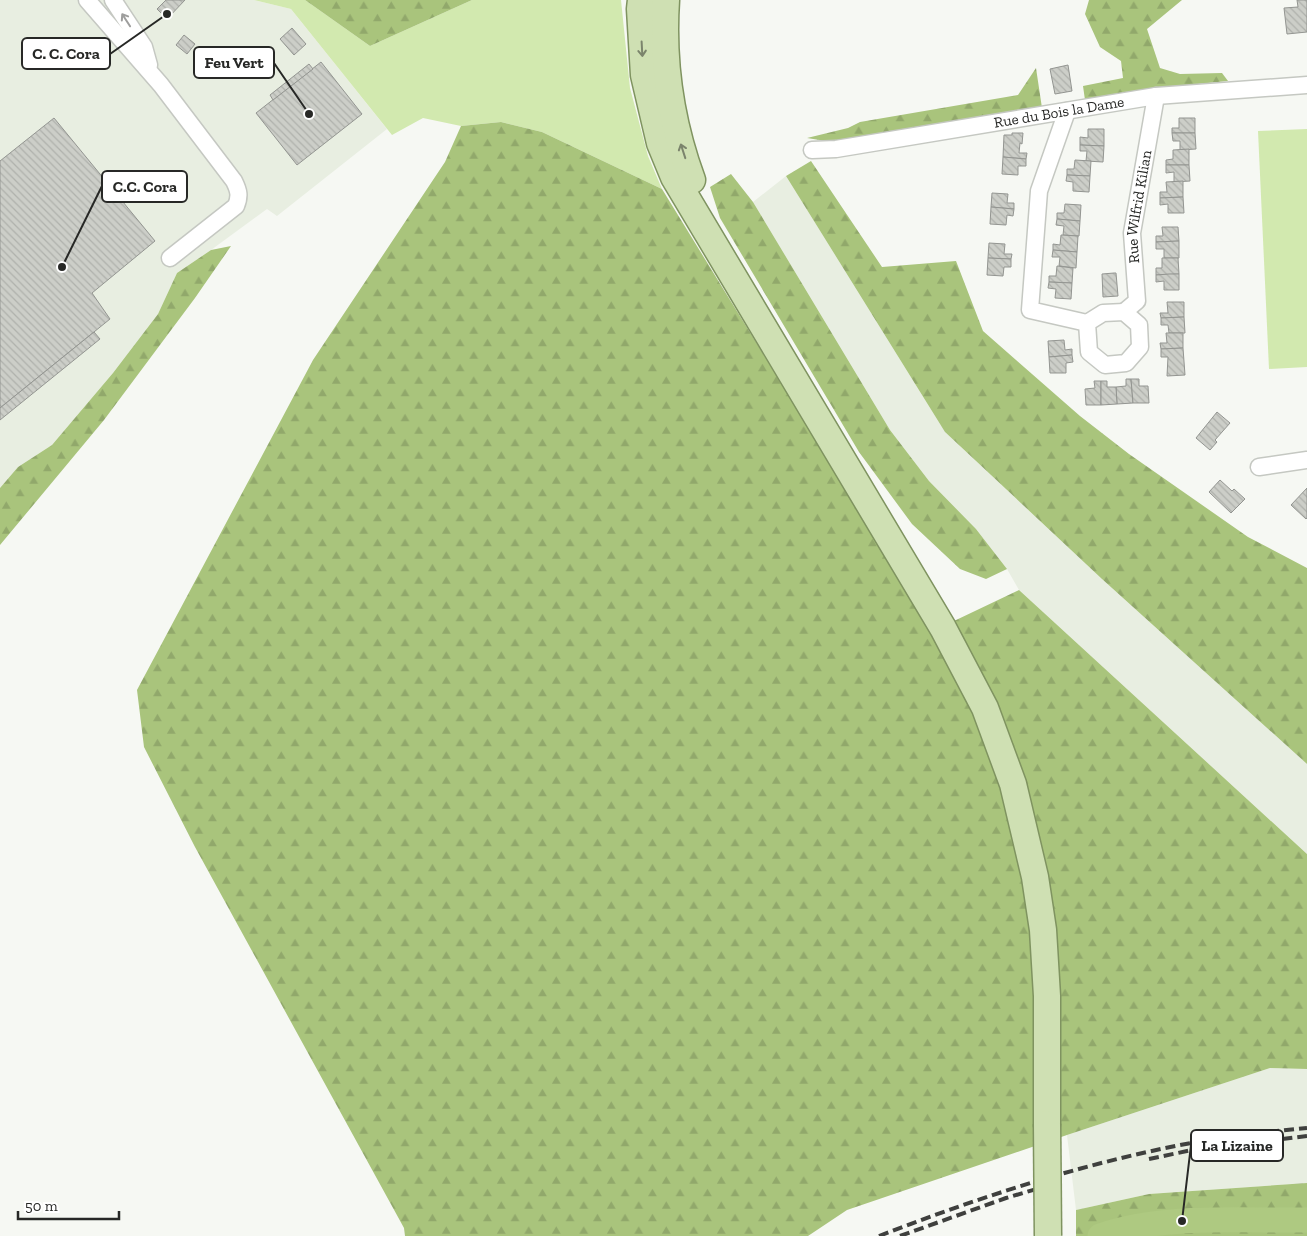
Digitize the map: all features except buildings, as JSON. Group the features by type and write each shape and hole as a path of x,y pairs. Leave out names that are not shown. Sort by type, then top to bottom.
{"main road":[{"path":"641,0 644,75 660,143 674,177 943,628 985,708 1013,784 1035,877 1043,930 1047,996 1048,1236"},
{"path":"666,0 667,71 678,137 708,221 734,277"}],"street":[{"path":"87,0 151,72 234,181 239,191 239,199 236,206 170,258"},
{"path":"113,0 144,47 151,72"},
{"name":"Rue du Bois la Dame","path":"812,150 836,149 1156,96 1307,85"},
{"name":"Rue Wilfrid Kilian","path":"1124,312 1137,301 1132,233 1156,96"},
{"path":"1067,111 1039,191 1030,310 1088,323 1103,313 1124,312 1139,325 1140,347 1126,363 1105,364 1089,352 1088,323"},
{"path":"1259,467 1307,460"}],"shaded area":[{"path":"0,0 254,0 291,9 387,129 277,216 267,209 177,273 158,314 113,373 52,445 18,467 0,488"},
{"path":"786,176 945,432 1102,579 1307,764 1307,854 1019,590 1007,569 976,529 929,481 890,430 753,202"},
{"path":"1270,1068 1307,1069 1307,1183 1149,1194 1076,1210 1067,1135"}],"green space":[{"path":"254,0 305,0 370,46 472,0 621,0 630,88 648,156 662,189 542,132 501,122 461,126 423,118 392,135 291,9"},
{"path":"305,0 472,0 370,46"},
{"path":"1089,0 1182,0 1147,29 1160,68 1180,74 1222,73 1228,81 1168,87 1085,100 1083,86 1123,78 1121,61 1100,47 1085,14"},
{"path":"1036,68 1042,108 838,143 807,138 848,128 860,122 1018,95"},
{"path":"501,122 542,132 662,189 933,631 1019,590 1307,854 1307,1069 1270,1068 1067,1135 847,1210 808,1236 405,1236 404,1228 195,847 144,747 137,690 313,360 445,162 461,126"},
{"path":"1307,129 1307,367 1269,369 1258,131"},
{"path":"811,161 882,267 956,261 983,331 1080,416 1129,454 1248,537 1307,568 1307,764 1102,579 945,432 786,176"},
{"path":"731,174 753,202 890,430 929,481 976,529 1007,569 986,579 960,569 912,524 859,452 720,218 710,187"},
{"path":"231,246 195,298 104,420 0,545 0,488 18,467 52,445 113,373 158,314 177,273 211,250"},
{"path":"1307,1183 1307,1236 1076,1236 1076,1210 1149,1194"}],"waterway":[{"path":"1100,1236 1150,1224 1202,1220 1307,1220"}],"railway":[{"path":"879,1236 1033,1182 1111,1160 1205,1140 1307,1128"},
{"path":"1149,1159 1192,1150 1307,1136"},
{"path":"900,1236 1006,1198 1050,1185"}],"place":[{"name":"C. C. Cora","path":"167,14"},
{"name":"Feu Vert","path":"309,114"},
{"name":"C.C. Cora","path":"62,267"},
{"name":"La Lizaine","path":"1182,1221"}]}
